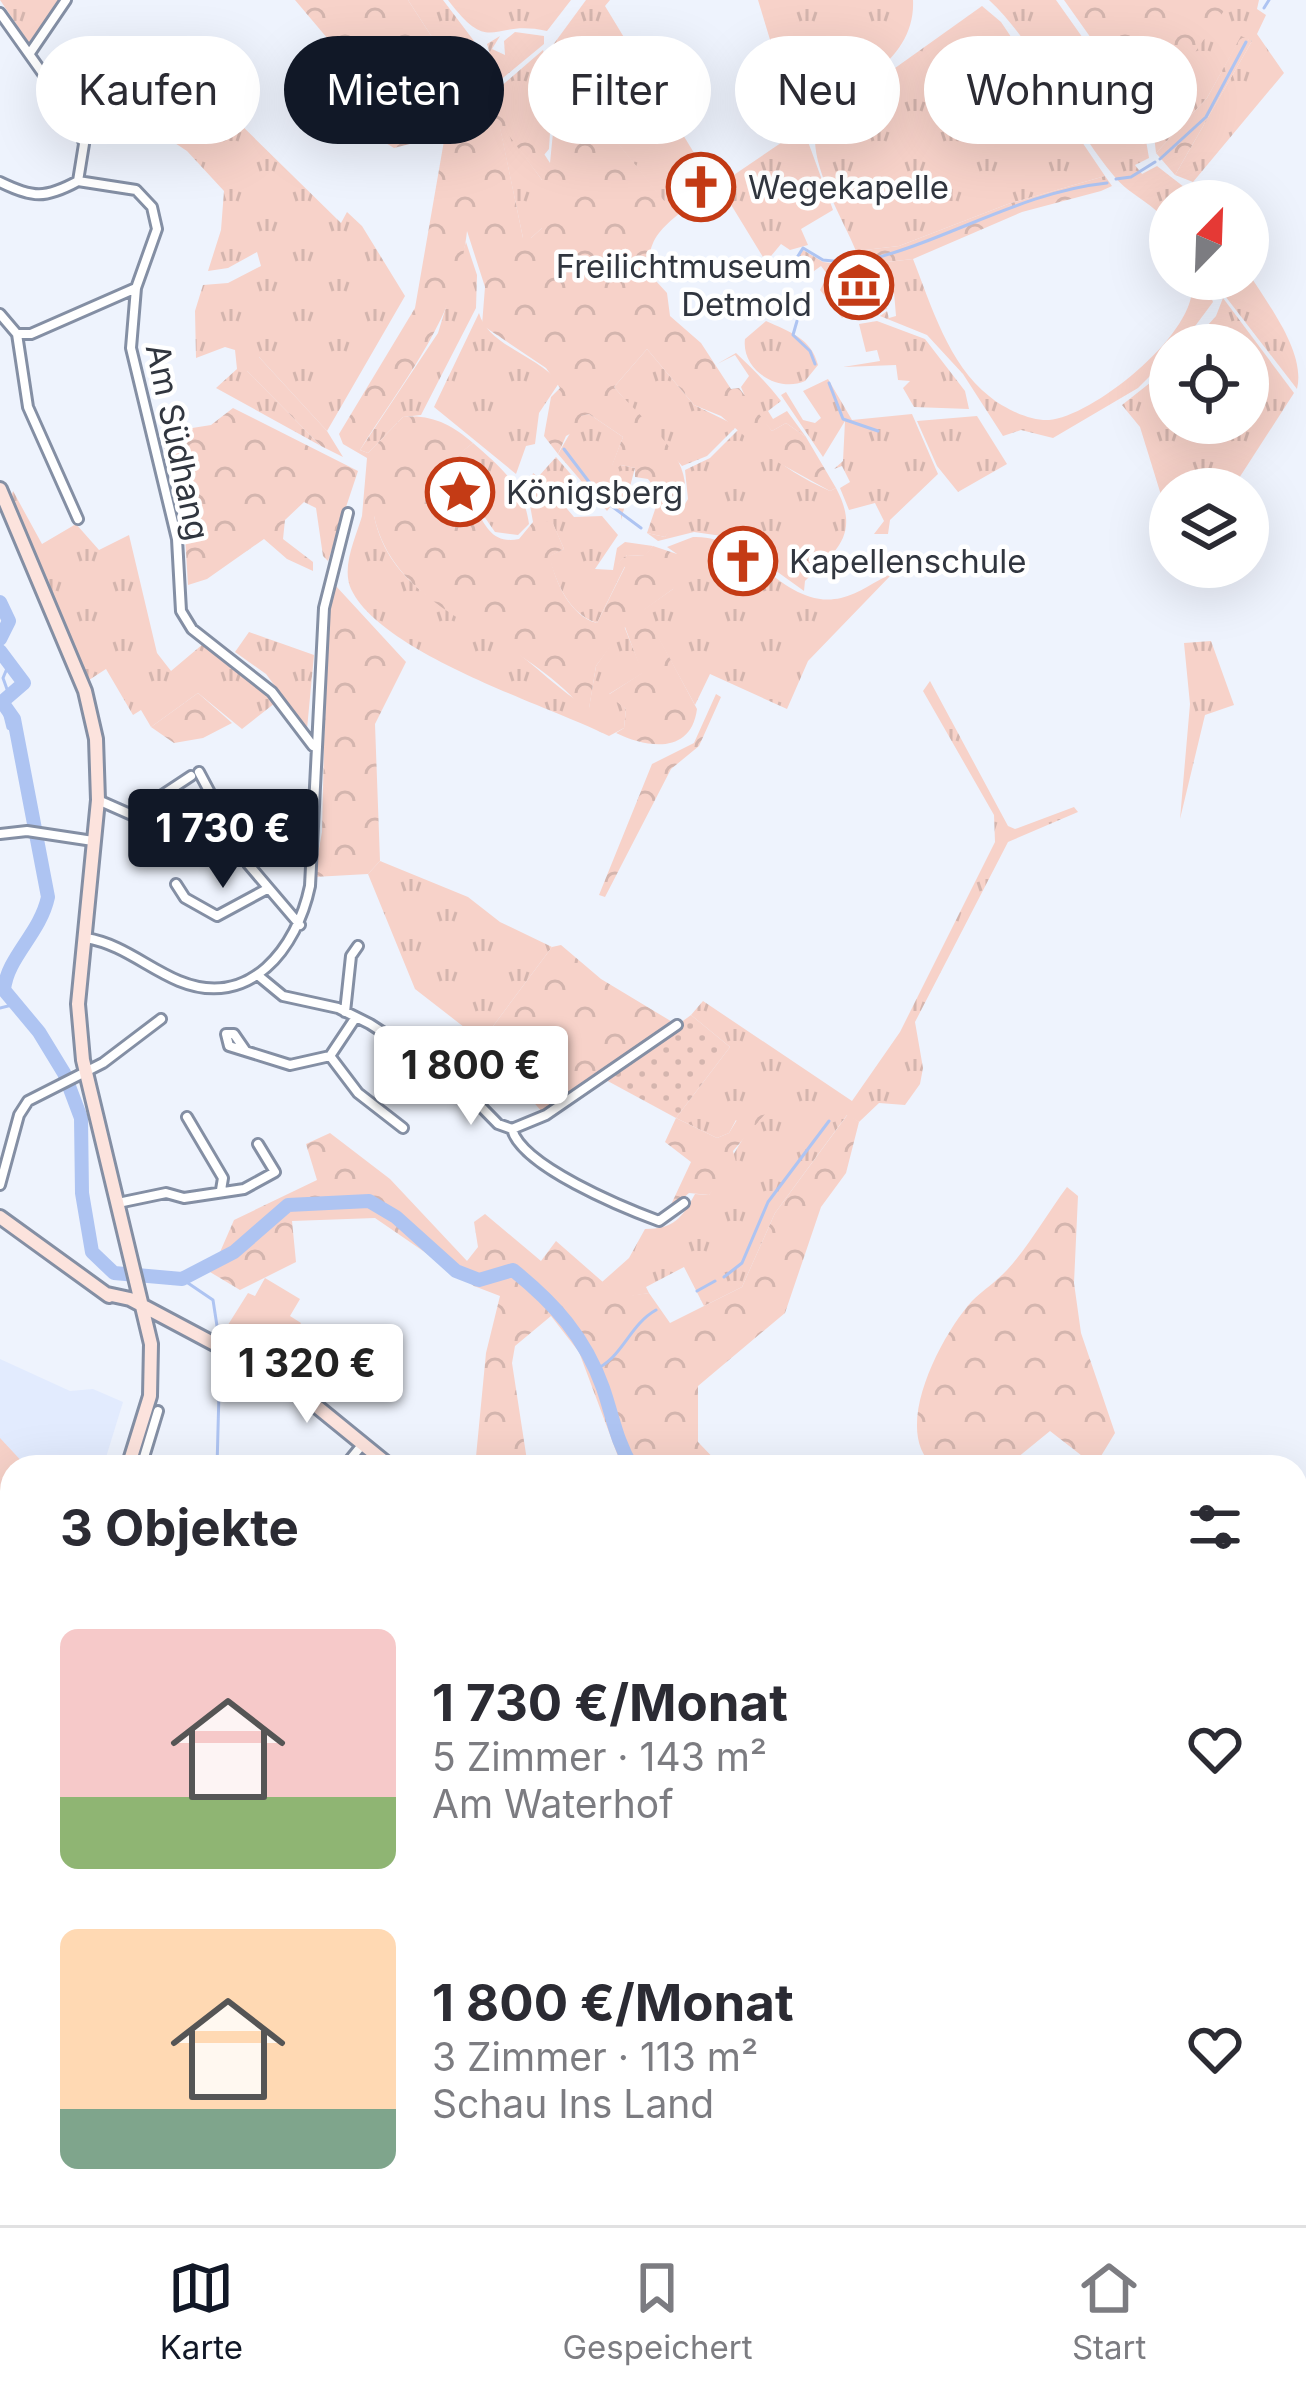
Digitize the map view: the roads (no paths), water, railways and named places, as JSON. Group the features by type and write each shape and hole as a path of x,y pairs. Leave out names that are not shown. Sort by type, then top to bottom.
{"main road":[{"path":"0,489 91,710 98,800 77,1004 80,1074 151,1343 150,1396 132,1455"},
{"path":"0,1217 125,1306 143,1309 213,1342 288,1383 378,1455"},
{"path":"151,1343 162,1332 182,1328"}],"street":[{"path":"31,53 66,0"},
{"path":"0,13 78,123 84,144 78,181 44,197 0,182"},
{"name":"Am Südhang","path":"78,181 127,186 152,207 157,241 136,288 131,348 177,539 182,611 192,628 272,692 313,746"},
{"path":"17,334 31,334 136,288"},
{"path":"0,314 17,334 28,407 78,520"},
{"path":"82,938 119,946 200,986 260,977 300,925 313,845 313,746 324,608 348,513"},
{"path":"98,800 132,815 195,774 267,889 300,925"},
{"path":"0,834 27,830 94,841"},
{"path":"176,884 184,898 217,916 267,889"},
{"path":"345,1012 351,956 358,946"},
{"path":"260,977 284,996 356,1017 452,1077 498,1124 512,1129 546,1115 676,1025"},
{"path":"226,1043 290,1065 330,1056 356,1017"},
{"path":"0,1185 24,1105 161,1019"},
{"path":"330,1056 358,1093 403,1128"},
{"path":"187,1117 223,1178 220,1190"},
{"path":"512,1129 521,1147 556,1171 636,1212 666,1221 684,1203"},
{"path":"117,1203 166,1193 199,1197 255,1186 273,1175 272,1161 258,1144"},
{"path":"145,1455 158,1411"},
{"path":"354,1455 364,1442"}],"waterway":[{"path":"1264,8 1269,0"},
{"path":"1160,159 1206,117 1246,42"},
{"path":"1116,179 1131,177 1155,162"},
{"path":"860,262 1044,196 1107,183"},
{"path":"783,280 803,248 823,260 853,263"},
{"path":"797,321 793,335 810,351 815,364"},
{"path":"829,383 843,419 878,431"},
{"path":"564,449 602,499 641,528"},
{"path":"0,602 9,621 0,639"},
{"path":"0,651 24,683 2,702 14,719 48,897 4,990 39,1032 64,1073 81,1118 82,1193 92,1252 114,1273 182,1279 234,1252 288,1205 369,1201 396,1217 456,1271 479,1280 513,1270 542,1295 587,1353 626,1455"},
{"path":"8,666 3,678 8,692"},
{"path":"3,708 8,728 15,731"},
{"path":"0,1008 16,1004"},
{"path":"724,1277 742,1263 768,1202 829,1121"},
{"path":"182,1279 213,1300 219,1339"},
{"path":"697,1291 715,1281"},
{"path":"594,1370 612,1358 656,1310"},
{"path":"217,1455 220,1355"}],"place":[{"name":"Wegekapelle","path":"701,187"},
{"name":"Freilichtmuseum Detmold","path":"859,285"},
{"name":"Königsberg","path":"460,492"},
{"name":"Kapellenschule","path":"743,561"}]}
